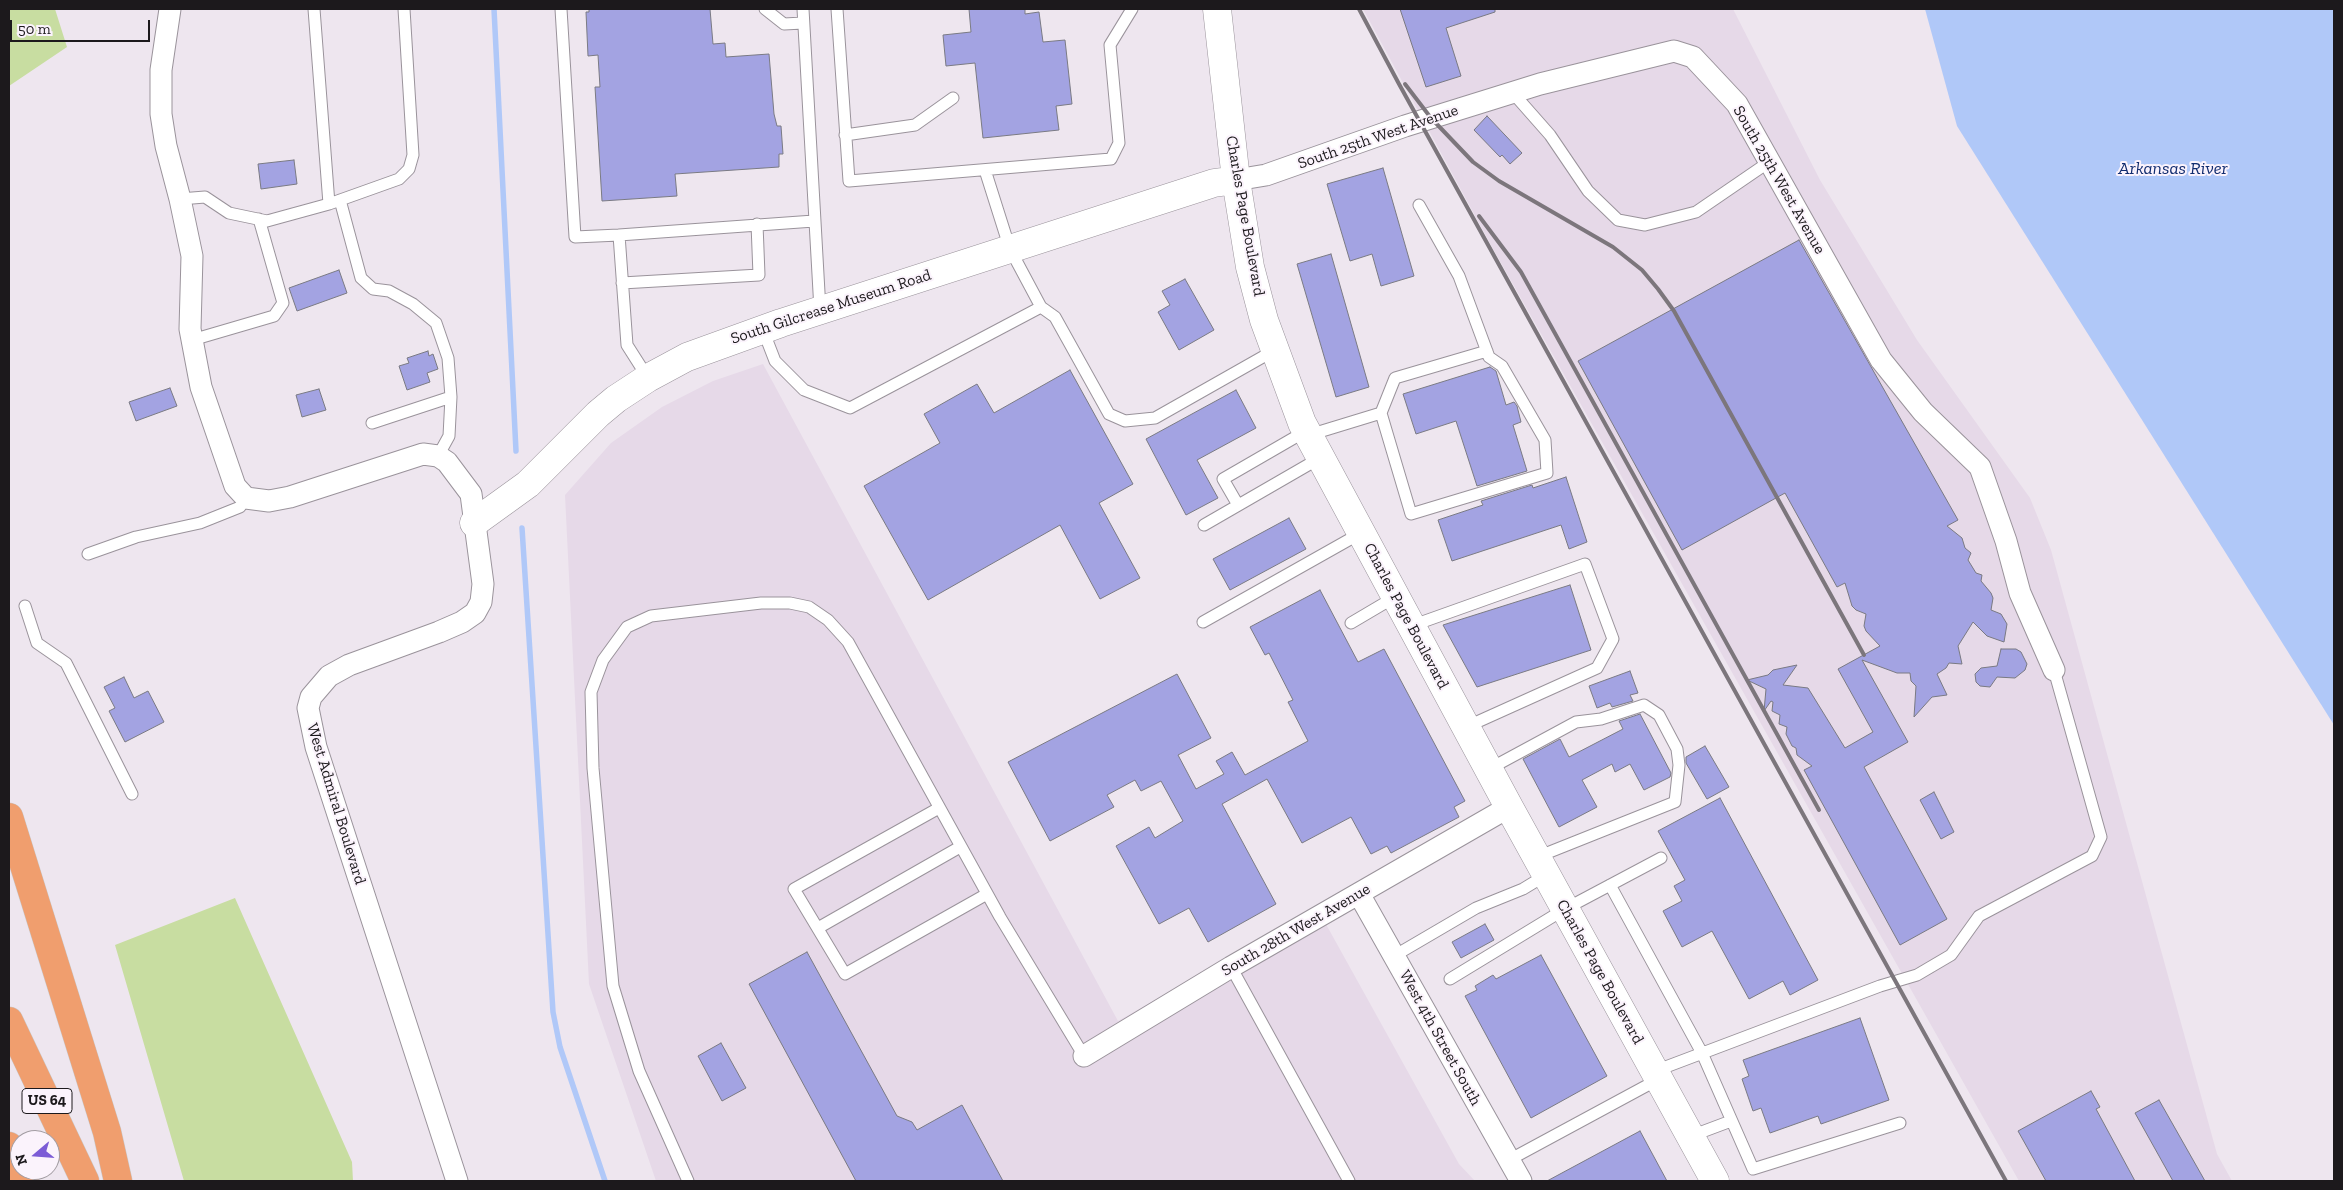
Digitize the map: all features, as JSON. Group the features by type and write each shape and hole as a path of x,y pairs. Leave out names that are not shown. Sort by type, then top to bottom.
{"highway":[{"path":"9,817 107,1132 118,1181"},
{"name":"US 64","path":"9,1021 85,1181"},
{"path":"9,1146 25,1181"}],"main road":[{"name":"Charles Page Boulevard","path":"1217,9 1236,180 1250,267 1264,320 1312,441 1509,807 1715,1181"},
{"name":"South Gilcrease Museum Road","path":"474,523 528,484 598,414 648,378 687,357 820,310 1214,184 1236,180"}],"street":[{"path":"170,9 164,36 160,99 166,146 180,199 193,265 190,302 192,340 201,387 224,460 235,486 246,498 269,501 290,497 423,454 438,456"},
{"name":"South 25th West Avenue","path":"1236,180 1266,175 1405,126 1513,93 1674,51 1693,57 1737,104 1881,360 1923,412 1980,467 2006,541 2020,593 2054,670"},
{"name":"West Admiral Boulevard","path":"438,456 451,466 471,494 483,584 481,602 475,612 462,622 349,665 329,676 311,697 308,708 316,747 457,1181"},
{"name":"South 28th West Avenue","path":"1084,1056 1231,967 1509,807"},
{"name":"West 4th Street South","path":"1359,894 1521,1181"}],"lane":[{"path":"314,9 335,202 361,278 373,290 389,291 413,304 436,324 448,358 451,397 449,436 438,456"},
{"path":"180,199 205,197 230,213 267,221 335,202 399,179 409,168 413,155 404,9"},
{"path":"561,9 575,237 814,221"},
{"path":"766,9 784,24 804,23"},
{"path":"803,9 820,310"},
{"path":"837,9 848,181 1111,159 1119,143 1110,45 1132,9"},
{"path":"1513,93 1550,135 1588,190 1618,220 1645,224 1696,212 1769,162"},
{"path":"845,135 915,125 953,98"},
{"path":"985,170 1010,249 1041,307 1055,317 1109,414 1126,421 1155,418 1275,350"},
{"path":"1419,205 1459,276 1487,351 1489,357 1502,366 1546,440 1546,473 1411,514 1381,413 1395,378 1487,351"},
{"path":"192,340 274,316 283,303 260,219"},
{"path":"622,283 759,275 757,224"},
{"path":"618,235 627,345 648,378"},
{"path":"763,329 775,361 804,390 850,408 1041,307"},
{"path":"372,423 451,397"},
{"path":"1238,505 1223,479 1381,413"},
{"path":"1204,524 1238,505 1312,441"},
{"path":"88,554 136,537 200,522 240,507 246,498"},
{"path":"1202,622 1361,533"},
{"path":"1411,626 1585,564 1613,639 1597,668 1466,727"},
{"path":"1351,623 1395,597"},
{"path":"688,1181 639,1072 613,986 593,768 591,692 603,660 627,627 651,616 762,603 790,602 809,607 828,620 848,642 960,847 1084,1056"},
{"path":"25,606 37,643 66,663 132,794"},
{"path":"1509,1160 1657,1075 1702,1053 1880,986 1917,975 1951,955 1979,916 2092,856 2101,837 2054,670"},
{"path":"1394,956 1476,908 1523,889 1542,866 1675,802 1679,765 1676,749 1658,715 1644,705 1600,719 1576,722 1489,769"},
{"path":"939,808 794,889 845,974 987,894"},
{"path":"818,928 960,847"},
{"path":"1450,978 1565,909 1661,858"},
{"path":"1610,885 1702,1053 1753,1170 1900,1123"},
{"path":"1231,967 1349,1181"},
{"path":"1691,1136 1731,1121"}],"shaded area":[{"path":"1363,9 1733,9 1820,180 1917,340 2030,498 2051,550 2217,1154 2232,1181 2019,1181 1492,247"},
{"path":"763,364 1118,1021 1317,908 1459,1164 1475,1181 656,1181 589,984 565,495 611,443 662,407 713,381"}],"green space":[{"path":"9,9 55,9 67,47 9,86"},
{"path":"235,898 352,1162 353,1181 184,1181 115,945"}],"water":[{"name":"Arkansas River","path":"1925,9 2334,9 2334,725 1957,126"}],"building":[{"path":"589,9 710,9 713,44 725,43 726,57 769,54 774,114 777,126 781,126 783,154 779,154 779,167 675,174 677,196 602,201 595,87 600,87 598,55 588,56 586,12 589,12"},
{"path":"969,9 1025,9 1025,14 1039,12 1043,42 1065,40 1072,104 1056,106 1059,130 983,138 975,63 946,66 943,35 971,32"},
{"path":"1400,9 1495,9 1495,12 1446,28 1461,76 1426,87"},
{"path":"1487,116 1522,153 1510,164 1502,155 1500,157 1474,130"},
{"path":"294,160 297,184 261,189 258,164"},
{"path":"1383,168 1414,276 1381,286 1372,254 1350,261 1327,184"},
{"path":"1799,240 1958,520 1947,526 1962,538 1965,548 1971,553 1968,560 1976,573 1982,575 1981,581 1993,598 1991,610 2001,614 2007,624 2004,642 1987,636 1973,622 1958,646 1962,664 1949,663 1946,668 1937,674 1947,695 1932,697 1914,717 1916,686 1911,681 1910,673 1897,673 1862,660 1908,742 1864,767 1947,919 1900,945 1804,770 1812,766 1797,755 1796,748 1792,746 1786,734 1787,727 1779,724 1780,715 1772,711 1773,702 1771,701 1764,711 1766,689 1747,680 1768,675 1773,670 1797,665 1783,685 1808,688 1845,748 1873,732 1838,669 1880,646 1866,631 1864,626 1866,614 1852,606 1845,583 1837,587 1785,493 1682,550 1578,361"},
{"path":"1331,254 1369,387 1336,397 1297,264"},
{"path":"339,270 347,293 297,311 289,288"},
{"path":"1185,279 1214,330 1179,350 1158,312 1170,305 1162,291"},
{"path":"428,351 429,356 433,354 438,369 427,373 430,382 407,390 399,366 409,363 407,358"},
{"path":"1490,367 1496,371 1506,405 1514,402 1517,406 1521,422 1513,425 1527,471 1477,486 1456,421 1416,434 1403,394"},
{"path":"1070,370 1133,484 1099,503 1140,578 1100,599 1060,525 928,600 864,486 940,443 924,414 977,384 994,413"},
{"path":"170,388 177,406 136,421 129,402"},
{"path":"319,389 326,410 302,417 296,395"},
{"path":"1236,390 1256,428 1197,460 1218,498 1186,515 1146,439"},
{"path":"1566,477 1587,542 1569,549 1561,525 1452,561 1438,520 1483,505 1481,501 1532,485 1533,488"},
{"path":"1289,518 1306,549 1230,590 1213,559"},
{"path":"1570,585 1591,650 1477,687 1443,625"},
{"path":"1320,590 1358,662 1384,649 1465,801 1454,807 1459,817 1391,853 1387,846 1371,854 1351,817 1302,843 1267,779 1222,804 1276,904 1208,942 1189,908 1159,924 1116,846 1149,827 1155,838 1183,821 1161,781 1141,791 1135,780 1107,795 1114,807 1050,841 1008,762 1177,674 1211,738 1178,755 1196,789 1224,774 1216,761 1232,752 1245,775 1308,741 1288,702 1293,700 1269,653 1265,655 1250,627"},
{"path":"2001,649 2016,649 2021,652 2027,664 2025,670 2015,678 1997,677 1990,687 1980,686 1976,682 1975,674 1981,668 1997,666"},
{"path":"1630,671 1638,693 1630,695 1633,701 1612,707 1610,703 1597,708 1589,686"},
{"path":"124,677 134,698 148,691 164,722 125,742 109,711 115,708 104,687"},
{"path":"1640,714 1671,773 1670,777 1644,790 1630,764 1615,772 1612,764 1582,780 1597,807 1559,827 1523,759 1560,739 1569,757 1623,729 1619,721"},
{"path":"1705,746 1729,787 1707,799 1686,763 1686,757"},
{"path":"1934,792 1954,832 1941,839 1920,800"},
{"path":"1720,798 1818,980 1790,995 1783,981 1749,999 1712,931 1682,947 1663,911 1682,901 1674,886 1685,880 1658,831"},
{"path":"1485,924 1494,940 1461,958 1452,942"},
{"path":"807,952 897,1116 912,1122 917,1130 962,1105 1003,1181 856,1181 749,984"},
{"path":"1541,955 1607,1076 1531,1118 1465,996 1477,990 1475,986 1493,975 1496,979"},
{"path":"1860,1018 1889,1100 1821,1124 1818,1116 1770,1133 1761,1108 1753,1111 1742,1079 1749,1076 1743,1060"},
{"path":"721,1043 746,1088 722,1101 698,1056"},
{"path":"2091,1091 2100,1107 2096,1109 2135,1181 2046,1181 2018,1131"},
{"path":"2159,1100 2205,1181 2173,1181 2135,1113"},
{"path":"1640,1131 1667,1181 1547,1181"}],"waterway":[{"path":"494,9 516,451"},
{"path":"522,528 553,1012 560,1047 605,1181"}],"railway":[{"path":"1359,9 2006,1181"},
{"path":"1405,84 1431,118 1473,162 1499,181 1613,247 1642,270 1658,289 1674,311 1864,655"},
{"path":"1479,216 1521,272 1819,810"}]}
